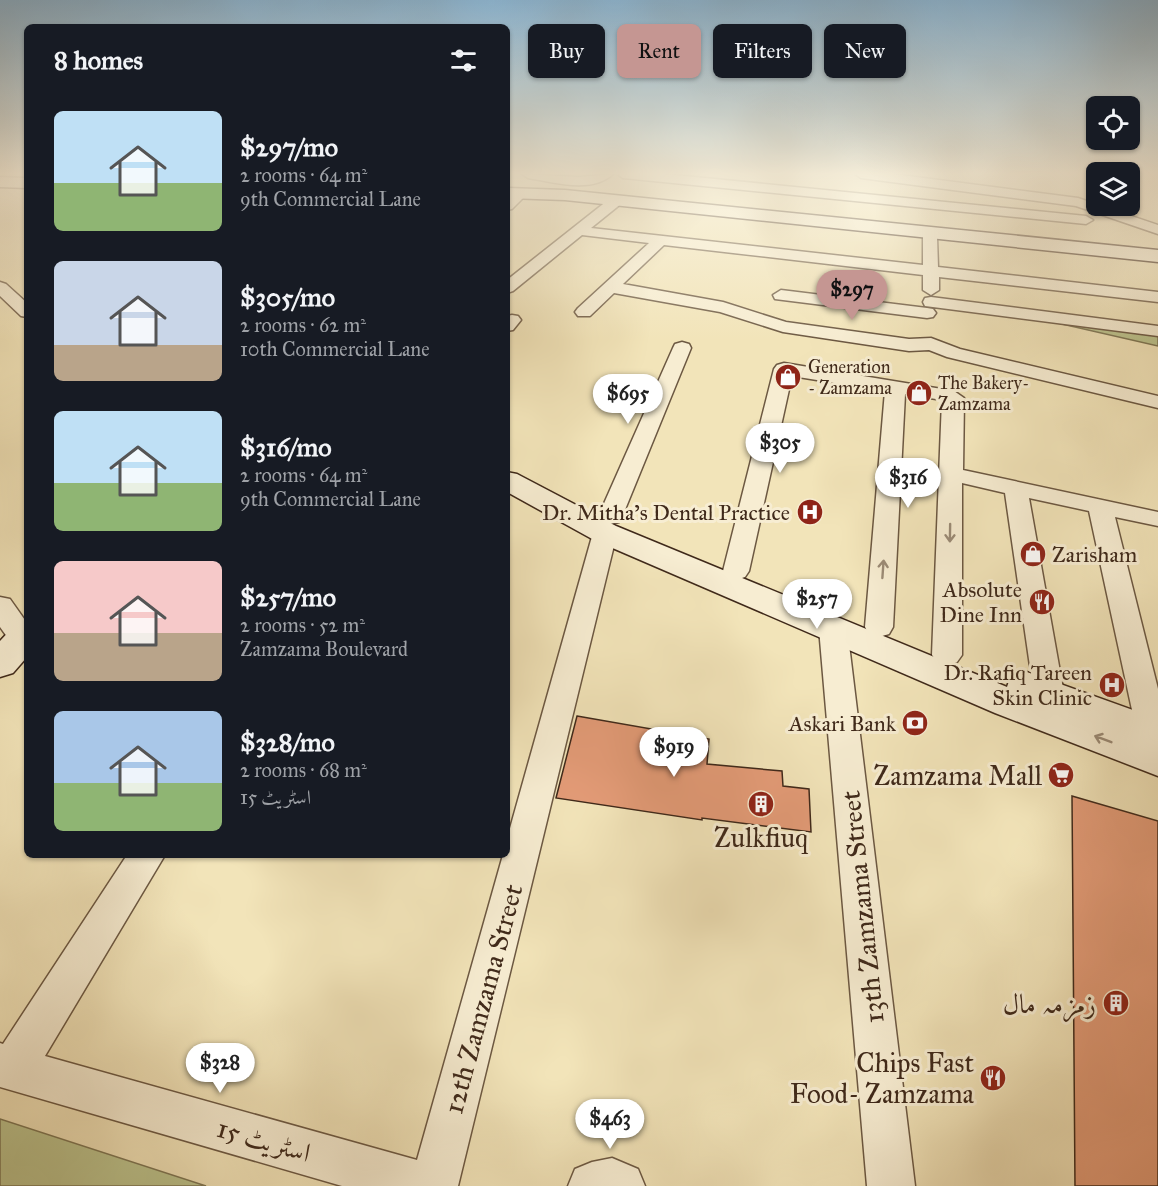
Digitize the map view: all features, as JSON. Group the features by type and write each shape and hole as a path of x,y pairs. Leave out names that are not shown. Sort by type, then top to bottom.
{"street":[{"path":"873,229 930,237 998,241 1158,261"},
{"path":"881,229 1158,256"},
{"path":"510,286 582,231 1158,297"},
{"path":"930,237 931,272 927,336 931,344"},
{"path":"584,312 661,240"},
{"path":"796,256 780,300 929,307 1158,331"},
{"path":"0,287 24,309"},
{"path":"611,287 723,307 783,327 909,345 931,344 954,353 1158,402"},
{"path":"1027,316 1158,346"},
{"name":"12th Zamzama Street","path":"434,1186 608,525 682,348"},
{"path":"736,571 784,369 947,395 954,398 947,655"},
{"path":"879,627 895,387"},
{"path":"510,460 608,525 736,571 1049,694 1156,743"},
{"path":"951,474 1158,519"},
{"path":"510,481 833,628 1008,703 1156,743"},
{"path":"1016,488 1049,694"},
{"path":"1100,506 1156,743"},
{"path":"0,664 16,627"},
{"name":"13th Zamzama Street","path":"833,628 891,1186"},
{"path":"6,1066 145,858"},
{"name":"اسٹریٹ 15","path":"6,1066 424,1186"},
{"path":"592,1186 612,1182 621,1186"}],"green space":[{"path":"1027,316 1158,331 1158,346"},
{"path":"0,1119 206,1186 0,1186"}],"building":[{"path":"577,716 709,739 707,764 782,771 783,786 809,789 811,832 702,818 702,820 556,798"},
{"name":"زمزمہ مال","path":"1072,796 1158,821 1158,1186 1075,1186"}],"place":[{"name":"Generation - Zamzama","path":"788,377"},
{"name":"The Bakery- Zamzama","path":"919,393"},
{"name":"Dr. Mitha's Dental Practice","path":"810,512"},
{"name":"Zarisham","path":"1033,554"},
{"name":"Absolute Dine Inn","path":"1042,602"},
{"name":"Dr. Rafiq Tareen Skin Clinic","path":"1112,685"},
{"name":"Askari Bank","path":"915,723"},
{"name":"Zamzama Mall","path":"1061,775"},
{"name":"Zulkfiuq","path":"761,804"},
{"name":"زمزمہ مال","path":"1116,1003"},
{"name":"Chips Fast Food- Zamzama","path":"993,1078"}]}
